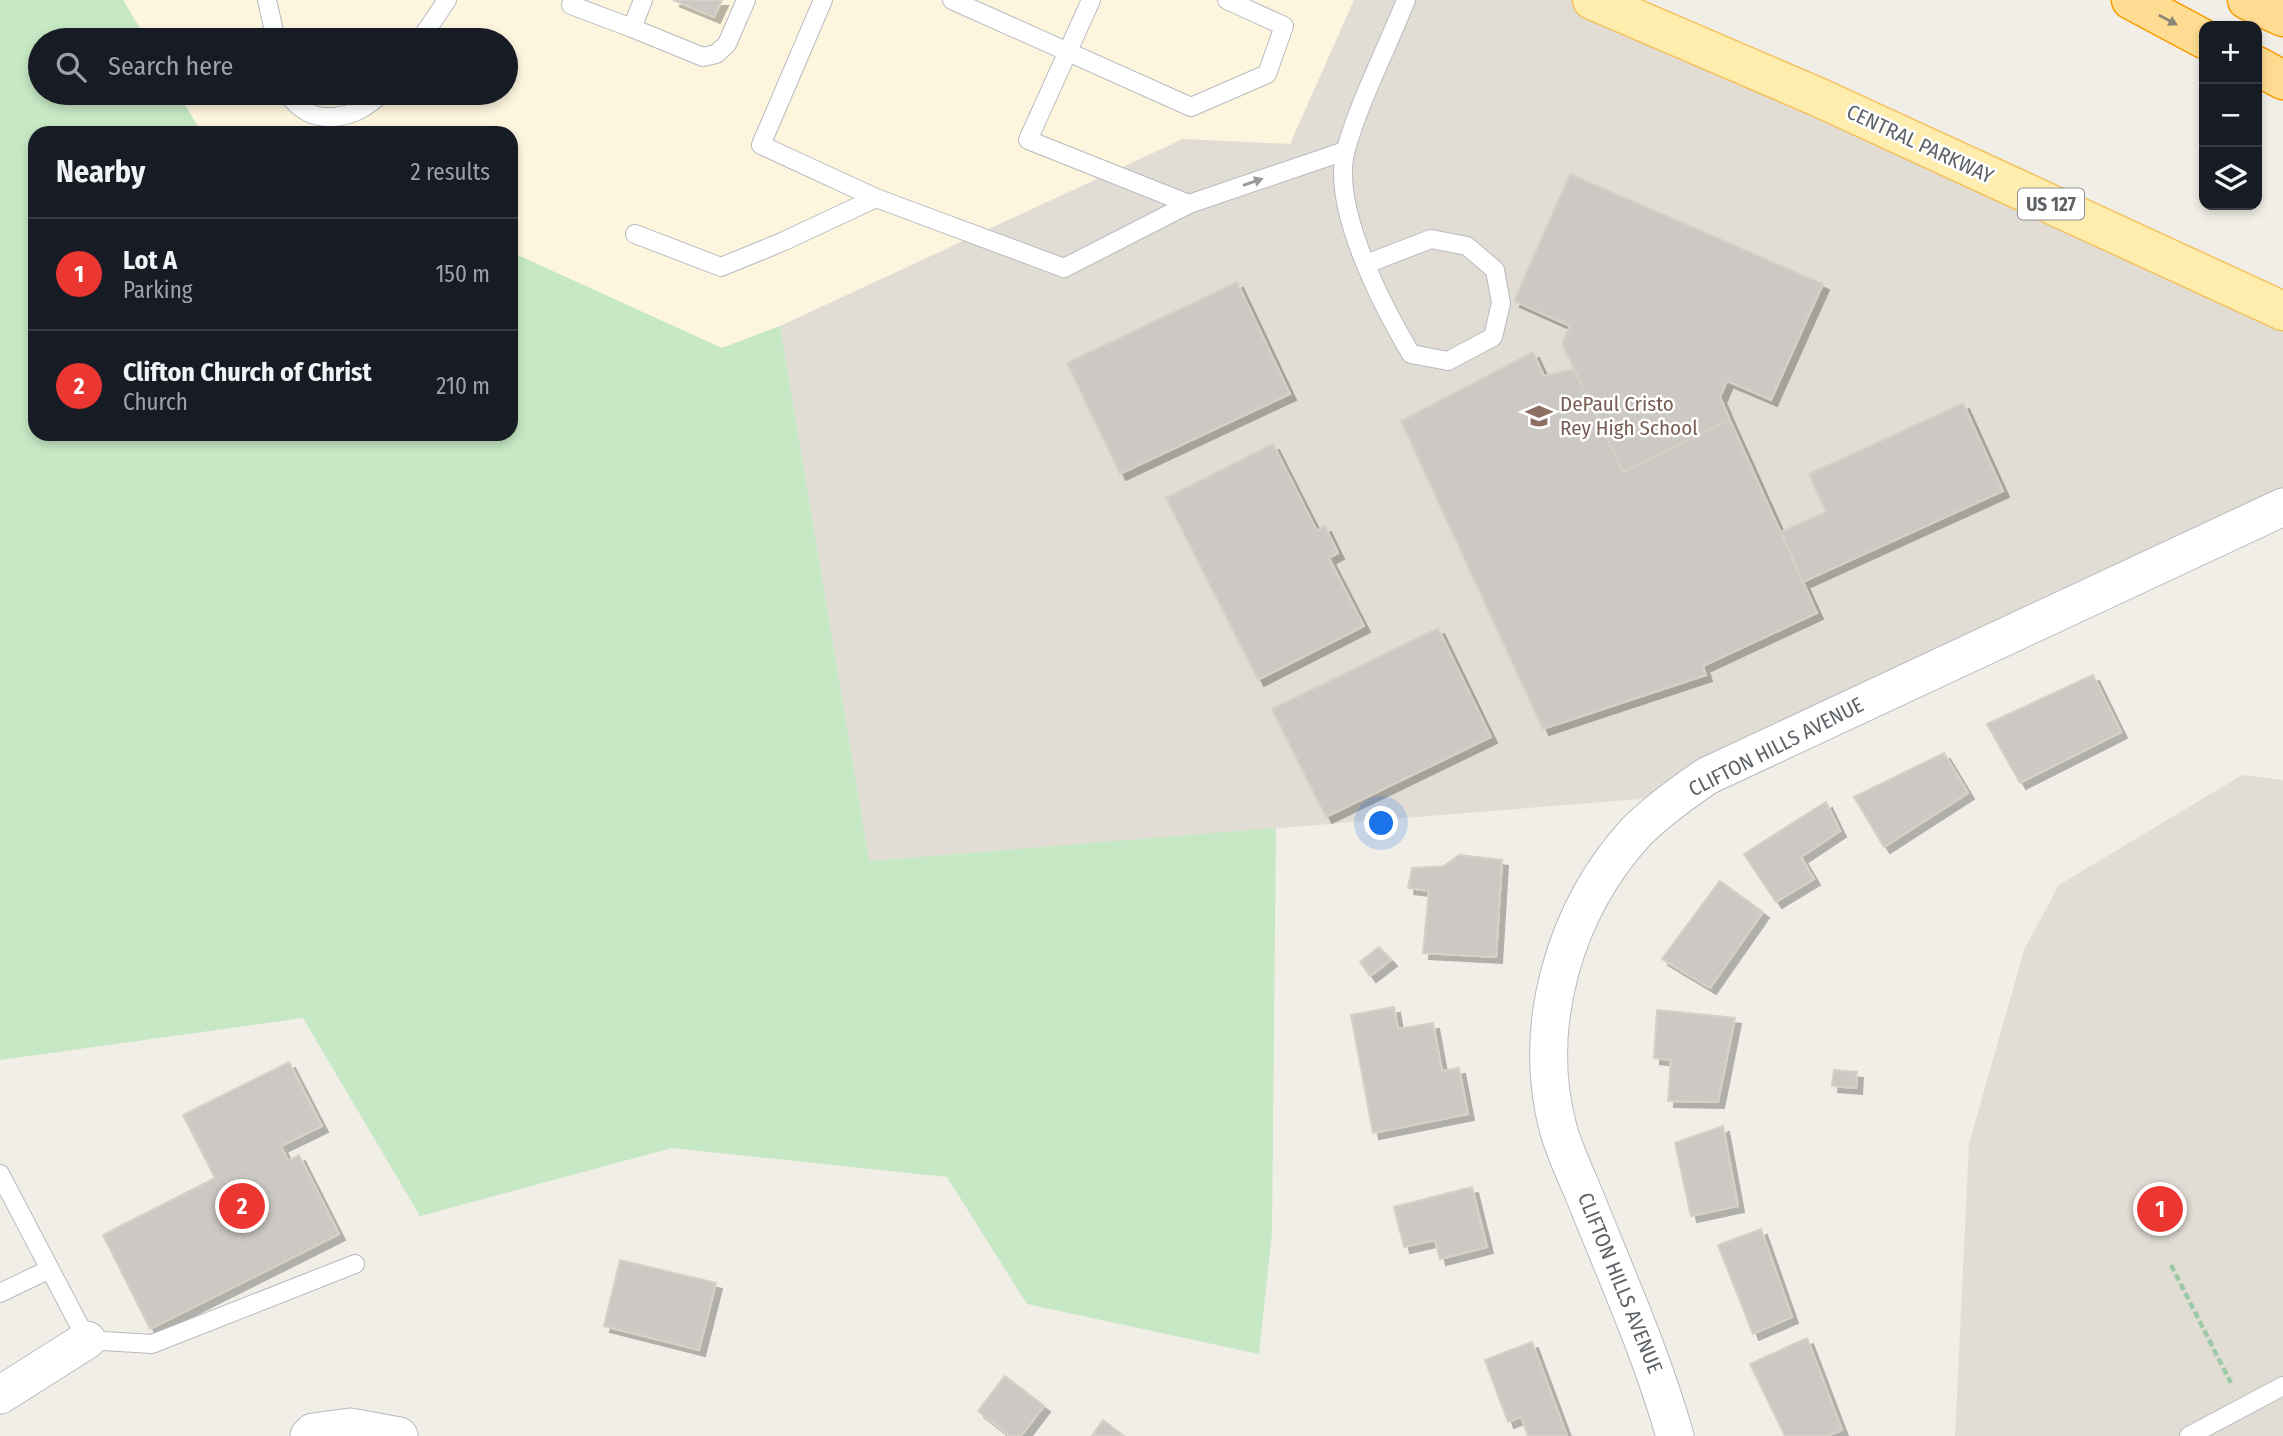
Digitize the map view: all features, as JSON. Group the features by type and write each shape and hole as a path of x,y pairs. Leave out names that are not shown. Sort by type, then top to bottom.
{"highway":[{"path":"2132,0 2199,36"},
{"path":"2246,0 2283,17"},
{"path":"2262,69 2283,80"}],"main road":[{"name":"CENTRAL PARKWAY","path":"1592,0 1818,97 2283,311"}],"street":[{"name":"CLIFTON HILLS AVENUE","path":"1675,1436 1660,1384 1558,1129 1549,1076 1550,1023 1560,970 1577,920 1603,873 1637,831 1678,796 1707,776 2283,507"},
{"path":"0,1395 87,1340"},
{"path":"309,1436 313,1432 350,1427 399,1436"}],"lane":[{"path":"267,0 273,28"},
{"path":"428,28 447,0"},
{"path":"632,28 643,0"},
{"path":"571,5 703,57 716,54 727,44 746,0"},
{"path":"823,0 761,145 876,198 1063,268 1189,204 1345,151"},
{"path":"952,0 1191,107 1267,74 1284,26 1227,0"},
{"path":"1091,0 1028,140 1189,204"},
{"path":"1366,264 1431,239 1467,246 1495,270 1501,303 1493,337 1448,361 1411,354 1389,317 1366,264 1345,202 1345,151 1406,0"},
{"path":"300,105 318,117 346,118 367,105"},
{"path":"635,234 721,267 876,198"},
{"path":"0,1174 87,1340 152,1344 355,1264"},
{"path":"0,1293 50,1269"},
{"path":"2189,1436 2242,1405 2283,1386"}],"path":[{"path":"2171,1265 2242,1405"}],"shaded area":[{"path":"123,0 1354,0 1290,144 1183,139 780,326 722,348 518,255 518,126 198,126 185,105 518,105 518,28 140,28"},
{"name":"DePaul Cristo Rey High School","path":"1354,0 1592,0 2283,311 2283,507 1678,796 869,861 780,326 1183,139 1290,144"},
{"path":"2242,775 2283,780 2283,1436 1955,1436 1969,1144 2024,950 2059,885"}],"green space":[{"path":"0,0 123,0 140,28 28,28 28,105 185,105 198,126 28,126 28,441 518,441 518,255 722,348 780,326 869,861 1276,828 1272,1232 1259,1354 1027,1304 947,1177 672,1148 420,1216 303,1018 0,1060"}],"building":[{"path":"673,0 722,0 714,17"},
{"path":"1570,174 1823,284 1771,400 1727,381 1720,397 1730,420 1623,472 1562,344 1570,326 1514,301"},
{"path":"1237,282 1290,394 1120,474 1067,363"},
{"path":"1533,352 1544,376 1574,369 1623,472 1730,420 1817,613 1703,666 1706,675 1543,729 1401,421"},
{"path":"1963,403 2003,491 1803,582 1781,532 1826,512 1809,474"},
{"path":"1273,444 1317,531 1325,526 1338,553 1329,558 1364,626 1258,680 1166,498"},
{"path":"1438,628 1491,737 1326,817 1272,709"},
{"path":"2093,675 2121,732 2020,783 1987,724"},
{"path":"1944,753 1968,793 1884,847 1854,797"},
{"path":"1826,802 1840,831 1801,857 1814,879 1776,902 1744,854"},
{"path":"1459,855 1502,860 1496,957 1423,953 1429,891 1408,888 1412,868 1444,866"},
{"path":"1720,881 1763,912 1710,988 1662,959"},
{"path":"1379,947 1391,960 1370,976 1360,962"},
{"path":"1394,1007 1398,1029 1433,1023 1442,1071 1459,1068 1468,1114 1373,1133 1351,1015"},
{"path":"1657,1010 1735,1018 1718,1102 1668,1101 1671,1060 1654,1058"},
{"path":"289,1062 322,1126 281,1146 288,1161 299,1155 339,1234 150,1329 103,1235 215,1178 183,1115"},
{"path":"1834,1070 1857,1072 1856,1088 1832,1086"},
{"path":"1723,1126 1738,1206 1691,1216 1675,1143"},
{"path":"1472,1187 1487,1247 1440,1259 1435,1240 1404,1247 1394,1207"},
{"path":"1761,1229 1792,1317 1753,1334 1718,1245"},
{"path":"620,1260 716,1283 699,1350 604,1326"},
{"path":"1807,1338 1842,1430 1827,1436 1785,1436 1750,1364"},
{"path":"1532,1342 1567,1436 1528,1436 1521,1417 1508,1422 1485,1360"},
{"path":"1005,1376 1044,1406 1021,1436 1010,1436 978,1411"},
{"path":"1103,1420 1124,1436 1092,1436"}],"place":[{"name":"DePaul Cristo Rey High School","path":"1539,416"},
{"name":"Clifton Church of Christ","path":"242,1206"},
{"name":"Lot A","path":"2160,1209"}]}
